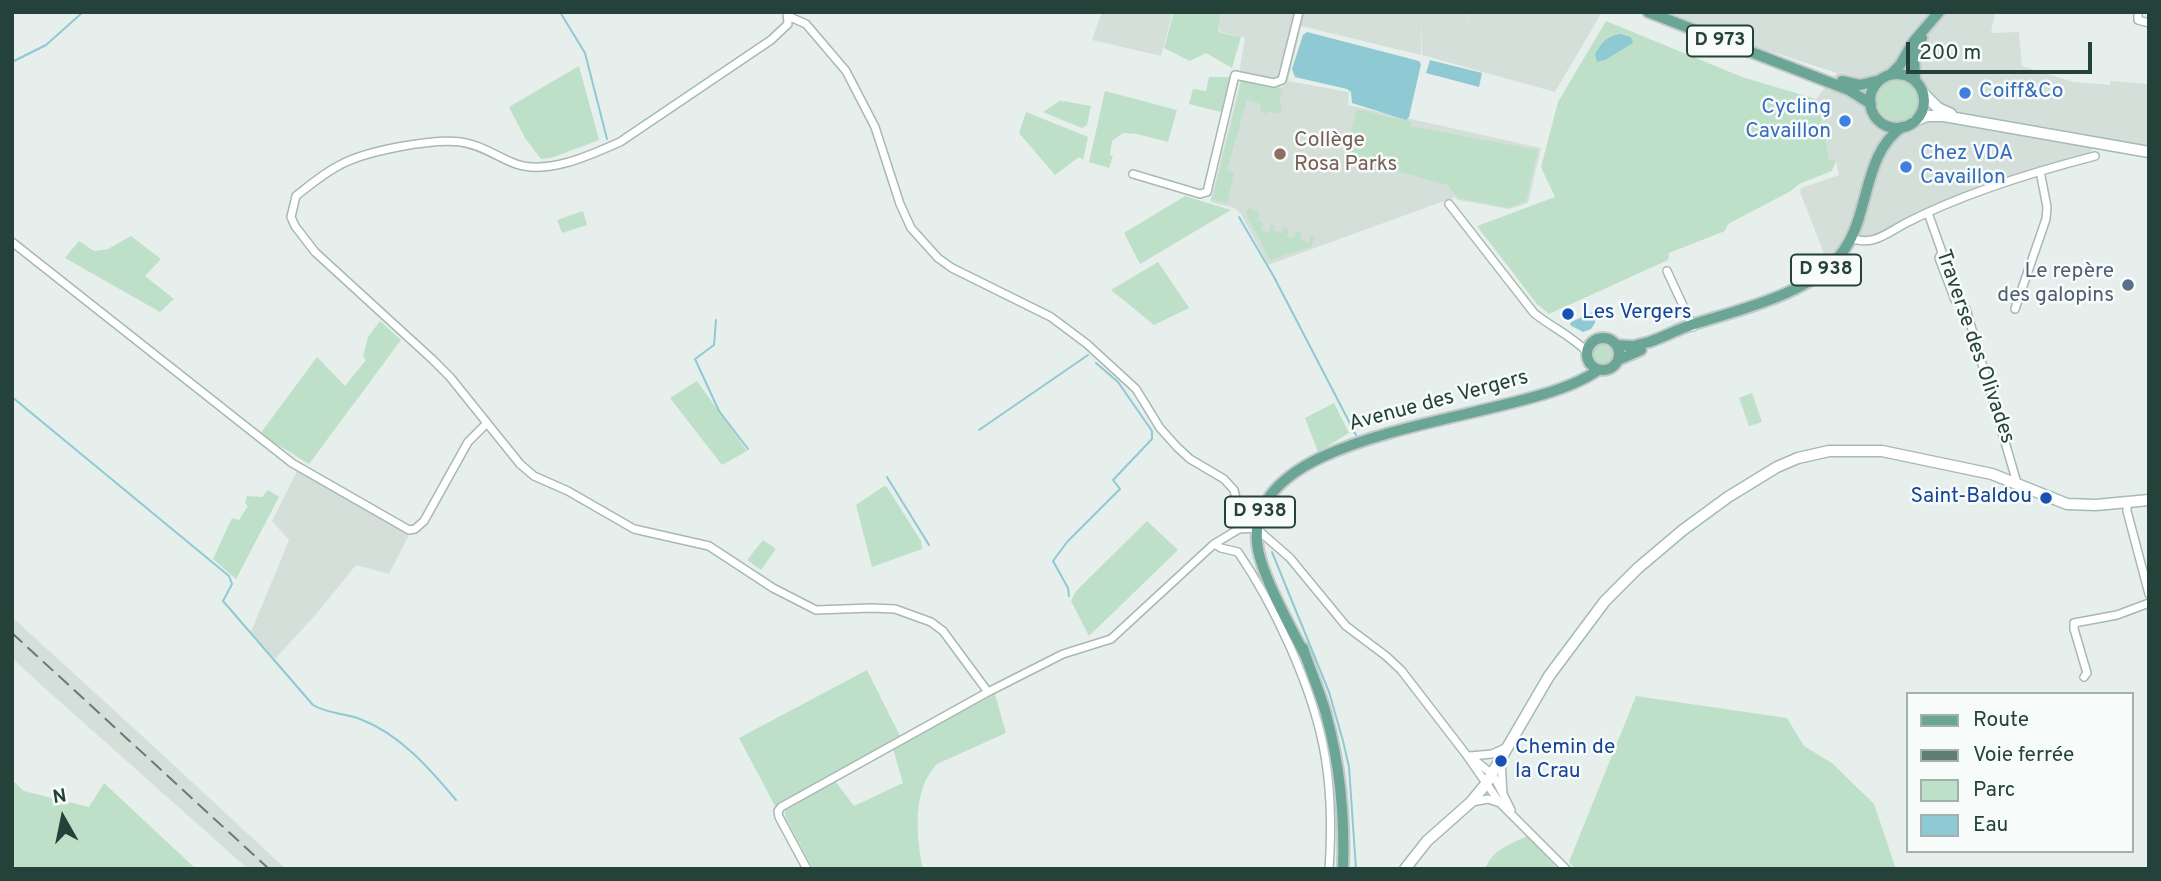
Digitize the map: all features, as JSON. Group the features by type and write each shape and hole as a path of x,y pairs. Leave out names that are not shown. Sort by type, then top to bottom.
{"main road":[{"name":"D 973","path":"1648,12 1849,90 1871,104"},
{"path":"1871,104 1871,93 1900,65 1914,41 1939,12"},
{"path":"1915,81 1914,54 1928,26"},
{"name":"D 973","path":"1793,67 1860,85 1885,77"},
{"path":"1885,77 1901,74 1915,81 1923,93 1923,108 1914,121"},
{"name":"D 938","path":"1871,104 1877,118 1879,137 1876,163"},
{"path":"1877,118 1886,125 1902,127"},
{"name":"D 938","path":"1588,352 1598,339 1606,338 1616,345 1642,344 1786,292 1816,277 1838,258 1852,238 1886,139 1914,121"},
{"name":"D 938","path":"1598,370 1612,367 1618,360 1693,326"},
{"path":"1616,345 1618,360"},
{"path":"1588,352 1592,366 1598,370"},
{"name":"Avenue des Vergers","path":"1559,389 1581,374 1588,352"},
{"name":"Avenue des Vergers","path":"1329,454 1381,435 1559,389 1581,381 1598,370"},
{"name":"D 938","path":"1305,655 1266,574 1258,548 1260,531 1272,502 1281,489 1329,454"},
{"name":"D 938","path":"1329,454 1278,484 1265,500 1257,519 1275,579 1325,710 1335,750 1343,808 1343,869"}],"street":[{"path":"1133,174 1200,194 1207,192 1235,75 1274,83 1282,80 1299,12"},
{"path":"2138,12 2138,20 2149,23"},
{"path":"988,692 943,631 931,622 895,609 816,610 799,603 709,547 634,529 568,491 534,476 520,464 486,424 450,377 315,252 291,217 296,196 342,163 364,155 419,144 461,142 483,148 515,164 546,167 604,149 620,142 771,40 788,24 788,14 806,24 846,71 878,135 897,197 911,228 939,258 953,268 1051,317 1087,344 1136,388 1160,428 1177,447 1190,459 1224,479 1234,490 1243,528"},
{"path":"1923,93 1938,108 1971,121"},
{"path":"1914,121 1936,115 2149,152"},
{"path":"1852,238 1863,241 1877,239 1928,213 2040,171 2095,156"},
{"path":"2015,309 2046,219 2047,207 2040,171"},
{"path":"1449,204 1534,313 1588,352"},
{"name":"Traverse des Olivades","path":"1928,213 1955,300 1966,309 2017,483"},
{"path":"12,242 292,463 409,530 415,529 424,521 468,442 486,424"},
{"path":"1667,271 1693,326"},
{"path":"1405,869 1427,841 1471,802 1557,663 1622,583 1700,517 1777,467 1814,454 1862,449 1906,454 1992,474 2046,498 2067,504 2096,505 2149,500"},
{"path":"2127,502 2149,594"},
{"path":"807,869 779,817 778,811 781,807 988,692 1063,654 1111,639 1214,544 1243,528 1260,531 1290,558 1346,626 1401,670 1503,794 1513,814"},
{"path":"1214,544 1238,552 1260,587 1300,674 1314,713 1326,765 1330,827 1329,869"},
{"path":"2084,677 2087,673 2074,623 2117,615 2149,603"},
{"path":"1468,754 1492,754 1506,745"},
{"path":"1503,794 1501,761 1506,745"},
{"path":"1459,812 1501,761"},
{"path":"1487,777 1500,803"},
{"path":"1471,802 1488,799 1500,803 1566,869"}],"shaded area":[{"path":"1102,12 1173,12 1161,56 1092,40"},
{"name":"Collège Rosa Parks","path":"1220,12 1470,12 1465,26 1471,12 1602,12 1555,92 1422,55 1422,17 1421,55 1301,26 1288,81 1349,92 1348,105 1541,148 1528,203 1509,209 1458,200 1455,197 1268,265 1241,214 1235,208 1210,202 1241,78 1282,87 1284,83 1239,73 1245,38 1221,32 1218,27"},
{"path":"1668,12 1995,12 1991,33 2019,32 2022,66 2073,82 2149,84 2149,146 2094,137 2091,154 2062,160 1966,193 1856,245 1825,256 1800,192 1801,188 1839,175 1836,161 1829,159 1816,99 1837,73 1751,45"},
{"path":"297,471 410,533 389,574 356,565 275,659 251,632 289,540 272,521"},
{"path":"12,617 286,869 248,869 38,682 12,658"}],"green space":[{"path":"1174,12 1221,12 1218,29 1221,33 1241,37 1232,68 1206,53 1190,61 1164,48"},
{"path":"1606,21 1742,77 1816,99 1829,159 1836,161 1832,171 1799,184 1791,191 1728,224 1725,231 1669,253 1668,260 1549,314 1537,304 1477,226 1555,197 1541,167 1558,102"},
{"path":"579,66 599,140 551,158 541,159 525,138 509,107"},
{"path":"1209,77 1230,77 1221,112 1189,104 1193,89 1206,91"},
{"path":"1898,79 1913,85 1919,100 1913,115 1898,121 1883,115 1877,100 1883,85"},
{"path":"1242,80 1283,89 1279,102 1282,108 1281,114 1267,111 1266,114 1260,112 1261,104 1247,100 1227,170 1234,173 1227,203 1212,200"},
{"path":"1105,91 1177,110 1168,142 1123,133 1112,141 1110,155 1113,156 1109,168 1089,162"},
{"path":"1061,100 1064,104 1063,101 1091,106 1087,125 1082,128 1043,112"},
{"path":"1357,109 1411,122 1410,126 1538,150 1526,201 1509,208 1458,198 1448,185 1344,157"},
{"path":"1026,112 1088,137 1083,160 1079,157 1055,175 1019,133"},
{"path":"1185,196 1231,210 1140,264 1124,233"},
{"path":"1248,208 1259,212 1258,220 1263,222 1261,230 1269,232 1271,224 1274,225 1273,230 1282,233 1284,227 1289,229 1287,237 1294,238 1296,231 1302,232 1300,240 1309,243 1311,235 1314,236 1312,246 1270,260 1246,214"},
{"path":"583,211 587,225 562,233 557,220"},
{"path":"131,236 161,259 145,276 174,299 160,312 65,258 79,241 94,251 108,249"},
{"path":"1158,262 1189,308 1154,325 1111,290"},
{"path":"380,321 401,340 309,464 260,434 317,357 345,386 366,360 363,356 368,337"},
{"path":"1602,342 1610,345 1613,353 1610,361 1602,364 1594,361 1591,353 1594,345"},
{"path":"697,381 747,451 722,465 670,398"},
{"path":"1752,393 1762,422 1749,426 1739,398"},
{"path":"1334,403 1349,433 1318,452 1305,418"},
{"path":"884,486 921,541 922,549 872,567 856,505"},
{"path":"268,490 279,497 236,579 213,559 232,518 239,520 248,506 245,503 247,496 262,497"},
{"path":"1147,521 1178,550 1089,636 1071,601 1076,591"},
{"path":"763,540 776,549 761,570 747,560"},
{"path":"867,670 901,738 775,806 739,738"},
{"path":"995,694 1006,733 937,764 923,786 918,828 923,869 813,869 785,817 785,808 835,781 854,806 903,783 893,749"},
{"path":"1636,696 1787,718 1804,746 1832,763 1874,804 1896,869 1575,869 1569,862"},
{"path":"12,780 24,791 89,807 104,783 196,869 12,869"},
{"path":"1528,836 1558,869 1485,869 1497,852"}],"water":[{"path":"1307,32 1419,61 1421,64 1409,117 1406,120 1352,103 1351,92 1347,89 1295,77 1292,69 1303,35"},
{"path":"1620,34 1631,37 1633,43 1597,62 1595,54 1602,43 1611,36"},
{"path":"1430,60 1482,73 1479,87 1426,73"},
{"path":"1595,311 1595,323 1591,329 1583,332 1570,325 1571,322"}],"waterway":[{"path":"12,62 46,45 83,12"},
{"path":"560,12 585,53 607,139"},
{"path":"1239,217 1274,277 1356,435"},
{"path":"716,320 714,345 695,359 719,411 748,449"},
{"path":"979,430 1088,355"},
{"path":"1069,596 1068,588 1053,561 1067,542 1120,489 1113,480 1152,439 1152,431 1118,382 1096,363"},
{"path":"12,397 229,576 232,584 223,601 313,705 360,719 388,734 425,765 456,800"},
{"path":"887,477 929,545"},
{"path":"1272,552 1329,692 1343,741 1349,767 1356,869"}],"railway":[{"path":"12,633 269,869"}],"place":[{"name":"Coiff&Co","path":"1965,93"},
{"name":"Cycling Cavaillon","path":"1845,121"},
{"name":"Collège Rosa Parks","path":"1280,154"},
{"name":"Chez VDA Cavaillon","path":"1906,167"},
{"name":"Le repère des galopins","path":"2128,285"},
{"name":"Les Vergers","path":"1568,314"},
{"name":"Saint-Baldou","path":"2046,498"},
{"name":"Chemin de la Crau","path":"1501,761"}]}
